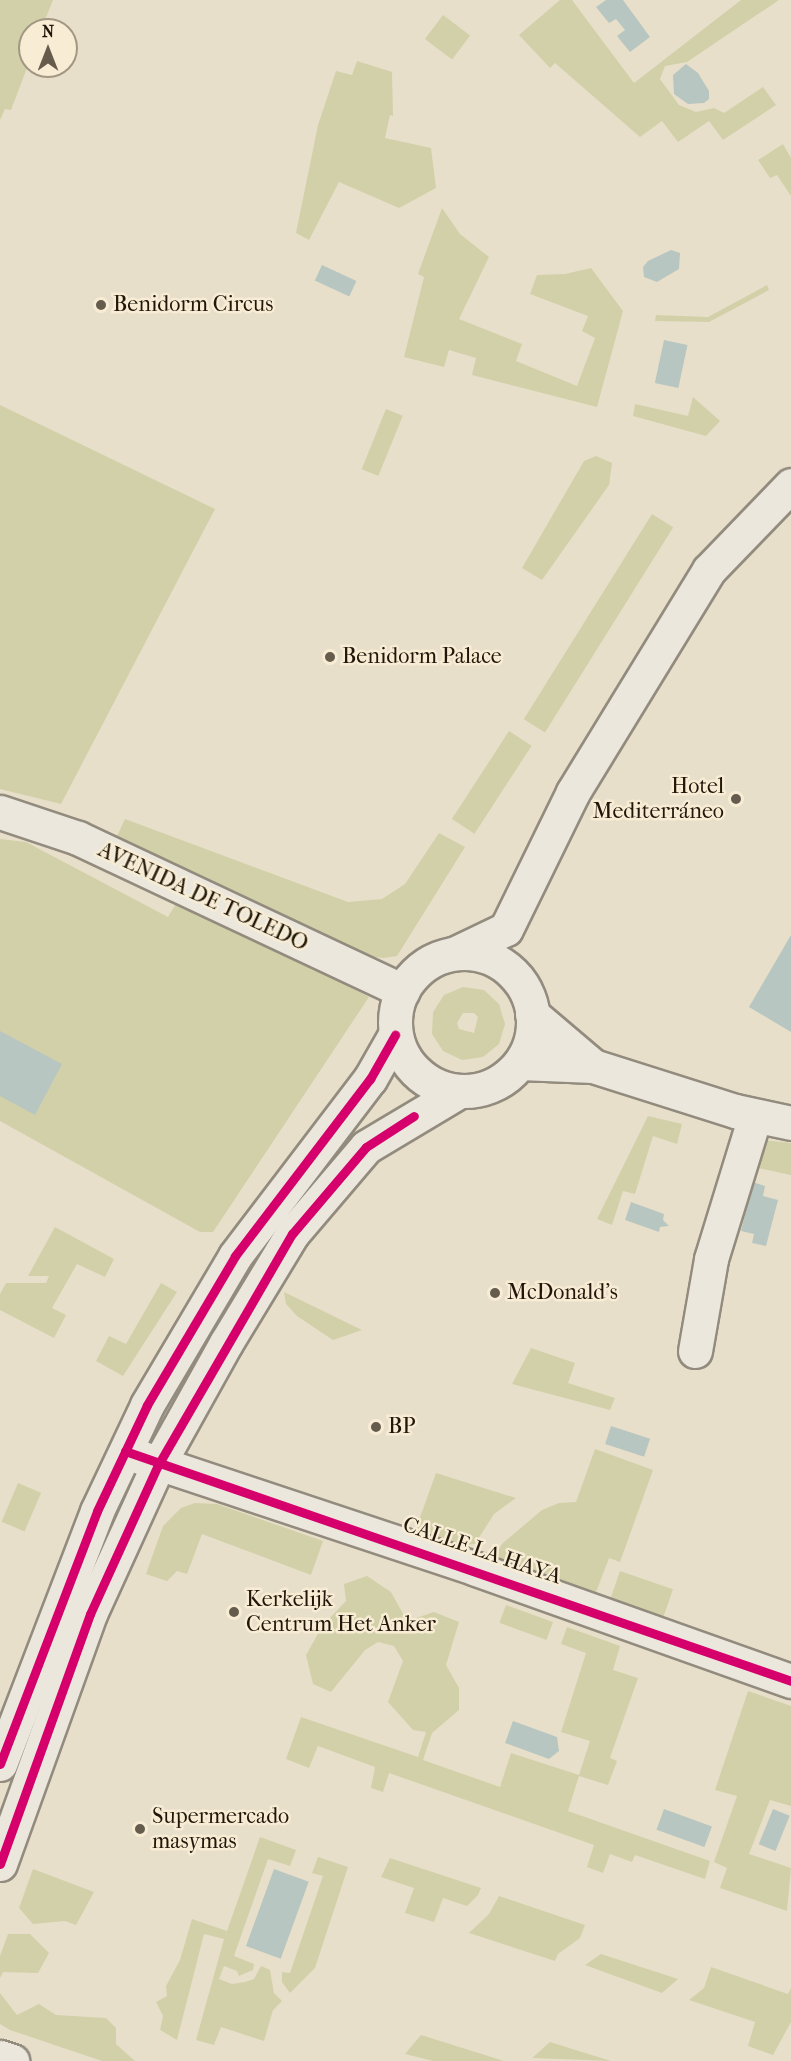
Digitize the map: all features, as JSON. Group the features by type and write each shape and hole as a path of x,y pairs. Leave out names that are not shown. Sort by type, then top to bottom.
{"street":[{"path":"506,929 517,977 532,1014 531,1042 520,1063 503,1079 483,1089 460,1091 437,1086 417,1074 403,1056 395,1035 395,1012 403,991 416,973 434,960 456,953 506,929 573,792 709,570 791,486"},
{"name":"AVENIDA DE TOLEDO","path":"0,812 78,838 403,991"},
{"path":"456,953 478,954 500,963 517,977"},
{"path":"532,1014 593,1066"},
{"path":"0,1764 97,1511 147,1405 235,1256 370,1079 395,1035"},
{"path":"520,1063 593,1066 755,1116 791,1123"},
{"path":"0,1864 90,1614 158,1465 292,1234 366,1147 460,1091"},
{"path":"695,1351 711,1259 755,1116"},
{"name":"CALLE LA HAYA","path":"125,1451 158,1465 344,1524 791,1681"},
{"path":"0,2057 12,2061"}],"shaded area":[{"path":"0,0 53,0 46,18 18,18 18,78 23,78 11,110 5,109 0,120"},
{"path":"560,0 572,0 634,83 741,0 779,0 687,62 665,66 660,79 679,105 696,112 714,108 724,113 763,87 776,105 723,140 709,121 678,142 662,121 640,137 555,63 550,68 519,35"},
{"path":"606,0 623,0 650,37 630,52 617,36 625,30 616,19 609,23 596,7"},
{"path":"443,15 470,35 452,59 425,39"},
{"path":"357,61 392,72 393,116 390,115 385,138 431,148 436,188 399,208 339,182 309,240 296,233 318,125 336,71 352,75"},
{"path":"686,64 698,73 709,91 709,99 704,103 688,104 674,94 673,75"},
{"path":"783,144 791,158 791,196 777,175 770,178 758,160"},
{"path":"442,208 460,234 489,257 459,319 522,344 516,361 577,386 595,338 582,331 588,316 530,294 537,275 565,274 591,268 623,311 597,407 472,375 476,358 449,350 444,367 404,357 424,277 418,274"},
{"path":"671,250 680,253 679,269 657,282 644,277 643,267 648,261"},
{"path":"322,265 356,281 349,296 315,280"},
{"path":"767,285 769,290 709,322 655,321 656,315 708,317"},
{"path":"664,340 687,345 678,388 655,383"},
{"path":"693,397 720,421 706,436 633,416 635,404 688,416"},
{"path":"0,405 215,509 61,804 0,789"},
{"path":"386,409 403,416 378,476 362,469"},
{"path":"596,456 612,463 609,485 542,580 522,568 584,461"},
{"path":"652,514 673,527 545,732 524,719"},
{"path":"509,731 532,746 474,834 452,819"},
{"path":"125,819 348,902 382,899 405,884 439,833 465,847 397,956 383,958 364,956 117,836"},
{"path":"0,839 26,842 168,917 178,900 369,997 213,1232 200,1232 0,1121"},
{"path":"791,935 791,1032 749,1007"},
{"path":"463,987 484,990 499,1004 505,1024 499,1044 483,1057 462,1060 443,1051 432,1034 433,1012 444,995","holes":["463,1013 474,1013 478,1017 474,1033 459,1029 457,1023"]},
{"path":"0,1031 62,1064 35,1115 0,1096"},
{"path":"648,1116 682,1124 677,1144 653,1136 635,1194 623,1191 612,1225 597,1219"},
{"path":"763,1140 791,1143 791,1175 745,1165"},
{"path":"753,1182 765,1186 763,1196 778,1200 766,1246 752,1243 754,1234 741,1231"},
{"path":"631,1202 664,1214 663,1220 669,1226 660,1227 659,1232 625,1220"},
{"path":"55,1227 114,1259 105,1277 77,1264 52,1308 66,1315 54,1338 0,1310 0,1294 6,1283 46,1283 49,1276 28,1276"},
{"path":"161,1283 177,1292 123,1376 96,1361 109,1336 126,1344"},
{"path":"284,1292 362,1330 333,1340 297,1316 286,1304"},
{"path":"531,1348 575,1363 568,1383 615,1398 610,1410 512,1384"},
{"path":"611,1426 650,1439 644,1457 605,1444"},
{"path":"595,1449 653,1470 620,1562 609,1558 595,1595 492,1558 503,1543 542,1510 559,1503 576,1502"},
{"path":"436,1473 516,1498 494,1514 475,1544 456,1545 415,1531"},
{"path":"18,1483 41,1493 25,1531 2,1522"},
{"path":"195,1503 217,1504 323,1541 311,1575 202,1534 187,1574 177,1571 167,1581 146,1574 163,1526 181,1508"},
{"path":"620,1571 673,1589 663,1619 610,1600"},
{"path":"367,1576 391,1592 407,1621 434,1612 459,1622 446,1665 459,1688 459,1710 432,1733 423,1760 500,1787 511,1753 579,1775 590,1741 561,1732 586,1653 561,1644 567,1627 620,1646 613,1670 638,1678 610,1758 617,1761 608,1785 579,1776 568,1811 710,1861 705,1879 635,1855 632,1862 610,1854 603,1873 587,1867 594,1845 389,1773 383,1792 371,1788 375,1767 318,1746 309,1768 286,1759 301,1717 418,1757 426,1732 413,1730 388,1702 403,1661 394,1646 378,1642 365,1650 331,1692 313,1684 306,1655 323,1625 346,1601 344,1584"},
{"path":"506,1605 553,1622 546,1640 500,1623"},
{"path":"748,1691 791,1706 791,1806 770,1800 749,1854 791,1868 787,1911 720,1888 727,1868 714,1862 737,1796 715,1790"},
{"path":"513,1721 557,1737 559,1751 549,1759 505,1743"},
{"path":"664,1809 712,1826 704,1847 656,1830"},
{"path":"773,1809 790,1816 775,1851 759,1844"},
{"path":"260,1837 296,1850 290,1866 268,1859 234,1956 254,1964 253,1970 239,1976 237,1971 224,1966 219,1979 232,1984 245,1982 254,1979 261,1966 270,1970 274,1993 282,2001 273,2010 264,2041 221,2027 214,2045 196,2040 224,1939 204,1934 177,2040 160,2030 163,2016 156,2002 167,1996 166,1986 180,1960 192,1919 227,1931"},
{"path":"318,1857 348,1867 315,1968 290,1993 282,1982 282,1972 290,1973 323,1876 312,1873"},
{"path":"390,1858 481,1888 478,1895 467,1906 443,1898 434,1922 405,1913 414,1888 381,1877"},
{"path":"33,1869 94,1892 76,1925 65,1921 33,1924 19,1908"},
{"path":"274,1869 309,1882 281,1959 246,1946"},
{"path":"499,1896 585,1925 580,1938 558,1954 555,1961 469,1933 489,1914"},
{"path":"8,1934 30,1934 49,1953 38,1973 3,1972 0,1978 0,1956"},
{"path":"601,1954 678,1979 662,1993 585,1965"},
{"path":"711,1967 788,1994 791,1988 791,2022 773,2055 748,2046 755,2022 689,2000 704,1988"},
{"path":"0,1993 17,2015 39,2004 56,2015 106,2018 116,2028 116,2044 135,2061 102,2061 10,2030 0,2024"},
{"path":"421,2035 504,2061 433,2061 405,2054"},
{"path":"550,2042 611,2061 532,2058"}],"cycle path":[{"path":"0,1764 97,1511 147,1405 235,1256 370,1079 395,1035"},
{"path":"0,1864 90,1614 158,1465 292,1234 366,1147 414,1116"},
{"path":"125,1451 791,1681"}],"place":[{"name":"Benidorm Circus","path":"101,305"},
{"name":"Benidorm Palace","path":"330,657"},
{"name":"Hotel Mediterráneo","path":"736,799"},
{"name":"McDonald's","path":"495,1293"},
{"name":"BP","path":"376,1427"},
{"name":"Kerkelijk Centrum Het Anker","path":"234,1612"},
{"name":"Supermercado masymas","path":"140,1829"}]}
